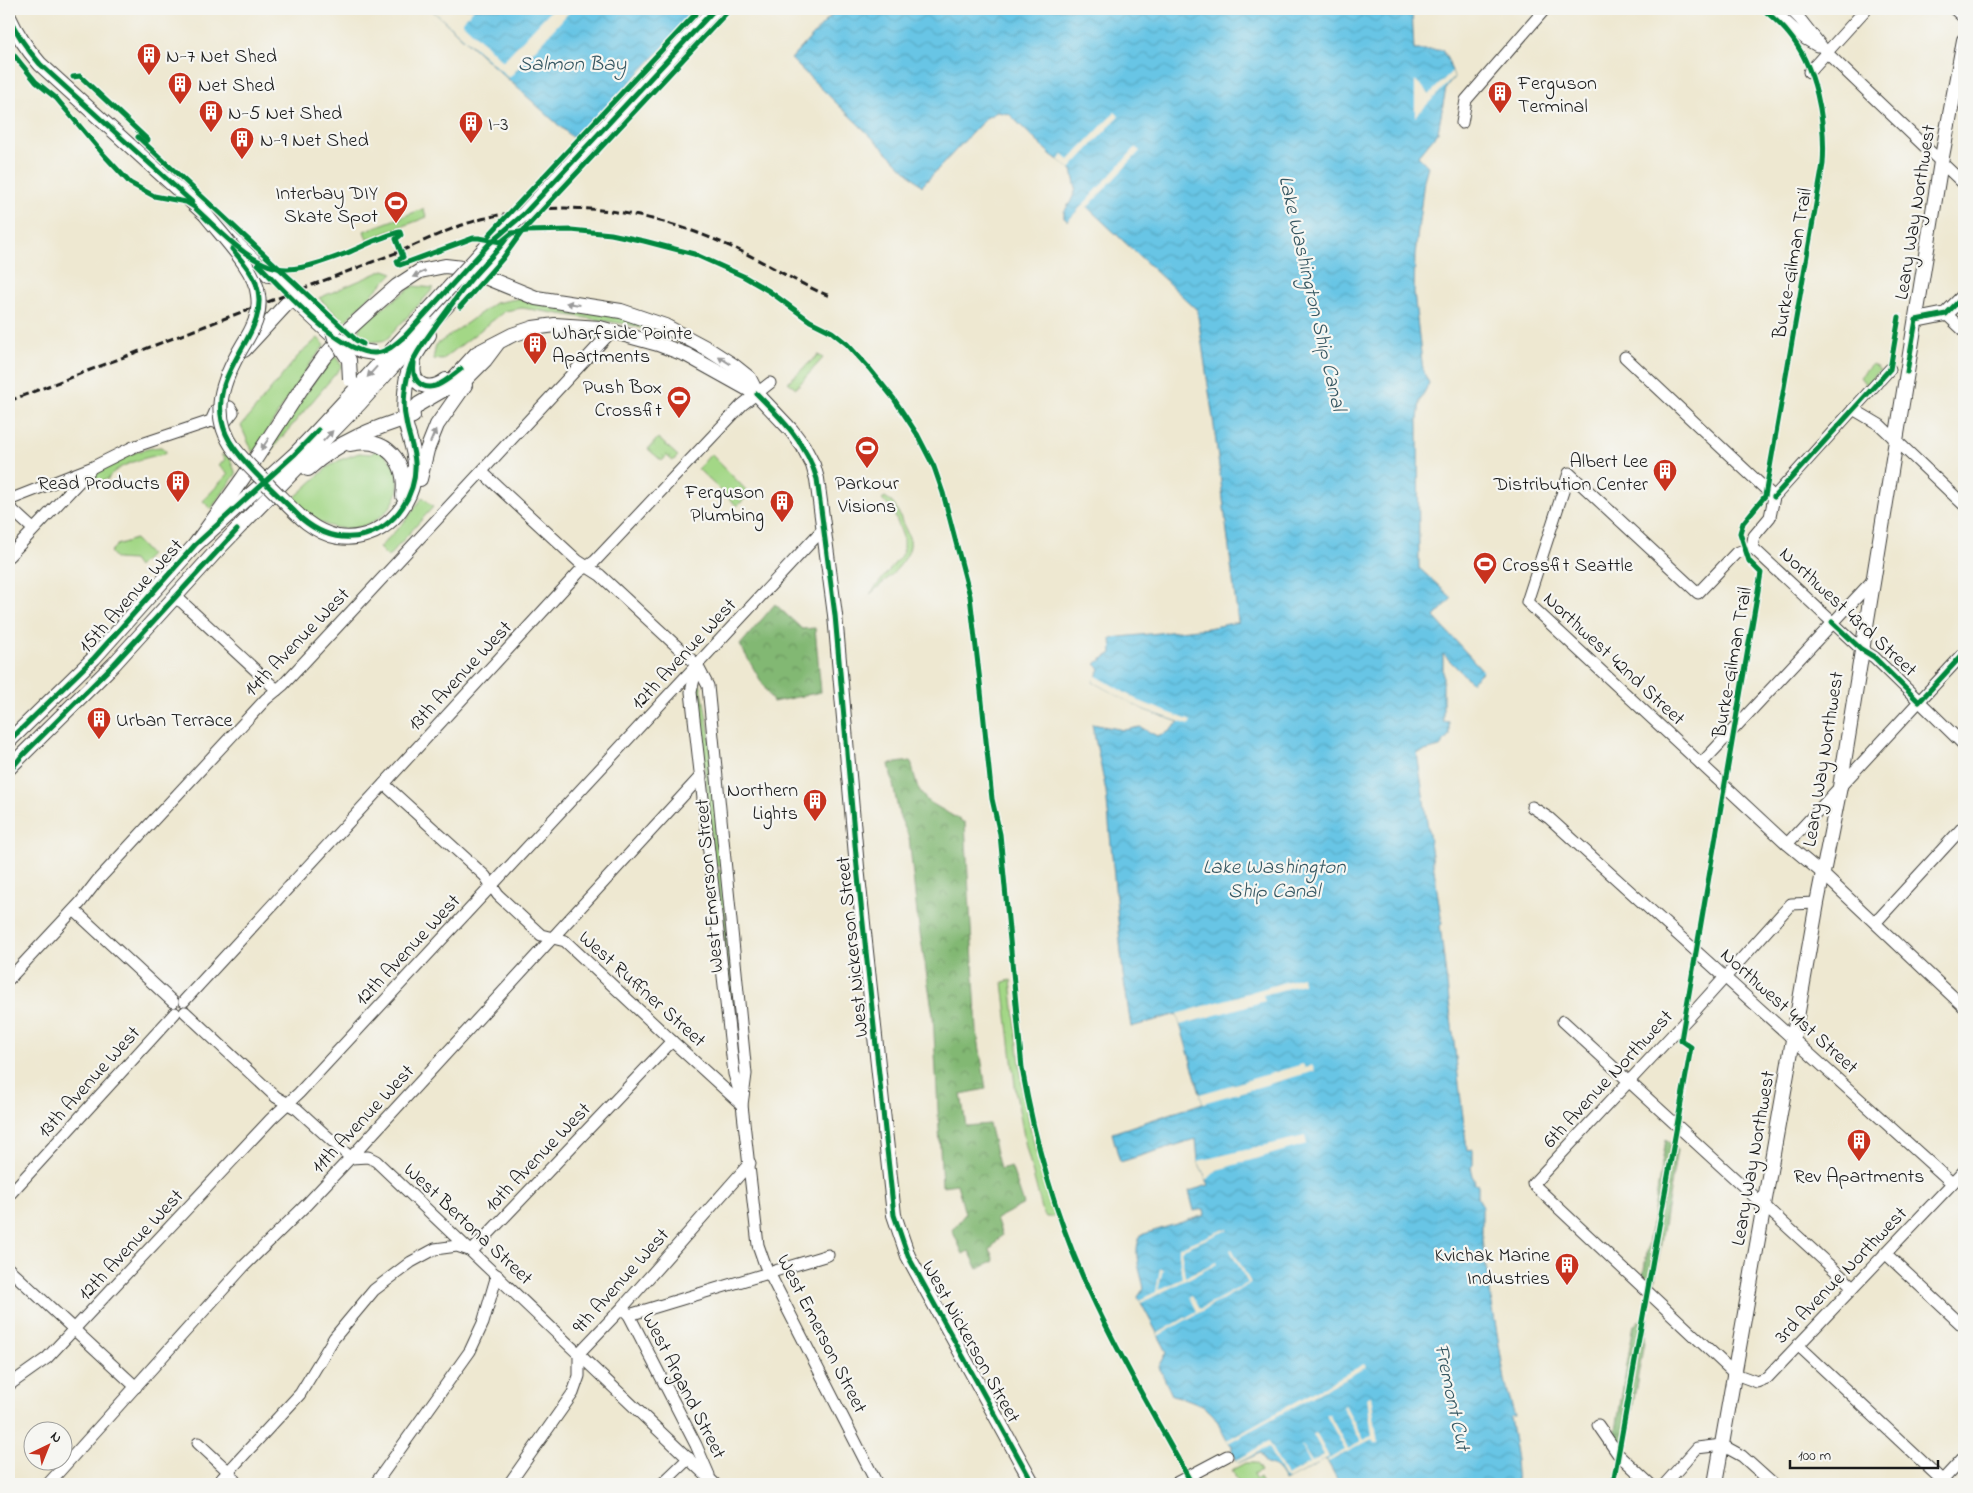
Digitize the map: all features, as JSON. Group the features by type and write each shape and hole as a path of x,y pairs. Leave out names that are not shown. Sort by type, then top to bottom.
{"main road":[{"name":"15th Avenue West","path":"9,768 114,664 237,530 360,403 432,319 490,243 524,214 715,9"},
{"path":"9,17 27,49 55,78 205,214 335,338 349,360 350,379 342,396 318,430"},
{"name":"Leary Way Northwest","path":"1715,1484 1817,903 1840,787 1941,162 1964,40"},
{"path":"205,214 250,271 258,292 259,308 255,323 223,384 222,417 230,441 239,455 302,519 316,529 338,537 359,536 374,532 388,523 400,511 411,499 419,482 427,450 437,425 466,372"},
{"name":"15th Avenue West","path":"9,741 94,658 195,545 318,430 404,336 432,319 498,250 524,214"},
{"path":"195,545 243,478 324,357 373,307 397,286 420,272 445,266 463,268 536,298 621,310 665,326 706,348 749,378 757,394"},
{"path":"269,275 281,276 306,298 331,325 335,338 362,351 374,354 391,348 404,336"},
{"path":"1916,320 1946,314 1964,296"},
{"path":"234,361 292,298"},
{"path":"400,511 409,495 414,471 414,457 405,419 406,382 411,365 432,319"},
{"name":"West Nickerson Street","path":"466,372 500,341 522,331 555,325 612,331 658,344 687,355 757,394 791,430 810,459 817,479 835,615 857,861 896,1221 908,1256 1034,1484"},
{"path":"417,354 413,370 418,382 423,386 438,386 466,372"},
{"path":"237,530 334,448 362,434 436,406 466,372"},
{"path":"334,448 367,442 382,446 392,454 404,476 404,494 400,511"},
{"path":"9,772 21,757"}],"street":[{"path":"1462,123 1466,100 1546,9"},
{"path":"1772,9 1805,39 1826,52"},
{"path":"1790,9 1826,52 1964,184"},
{"path":"1809,72 1866,9"},
{"path":"1954,9 1964,18"},
{"path":"1946,314 1964,331"},
{"name":"14th Avenue West","path":"9,979 266,699 277,690 482,472 612,331"},
{"path":"1625,357 1774,497"},
{"path":"1752,547 1754,536 1770,517 1774,497 1890,369"},
{"name":"13th Avenue West","path":"9,1195 579,572 595,561 742,405 770,383"},
{"path":"1854,409 1874,420 1964,505"},
{"path":"9,500 93,467 133,447 211,421"},
{"path":"9,556 93,467"},
{"name":"West Emerson Street","path":"482,472 578,561 600,575 698,665 708,686 746,1074 742,1104"},
{"name":"Northwest 42nd Street","path":"1752,547 1736,553 1698,593 1569,473 1527,602 1787,844 1823,874 1963,1003"},
{"path":"9,507 34,529"},
{"name":"12th Avenue West","path":"9,1385 47,1358 75,1330 271,1119 306,1086 824,528"},
{"name":"Northwest 43rd Street","path":"1752,547 1832,622 1874,657 1964,745"},
{"path":"1701,764 1873,580"},
{"path":"174,598 182,602 277,690"},
{"path":"1787,844 1964,653"},
{"name":"West Emerson Street","path":"698,665 691,692 734,1074 742,1104 758,1245 769,1274 877,1484"},
{"name":"11th Avenue West","path":"48,1484 244,1266 351,1158 701,776"},
{"name":"West Ruffner Street","path":"384,784 485,876 498,895 541,935 565,941 742,1104"},
{"name":"Northwest 41st Street","path":"1532,807 1549,818 1726,976 1952,1184"},
{"path":"1875,923 1964,826"},
{"name":"6th Avenue Northwest","path":"1735,1374 1533,1184 1726,976 1790,904 1817,903"},
{"path":"74,910 276,1097 297,1109 351,1158"},
{"path":"1563,1021 1853,1287"},
{"name":"10th Avenue West","path":"472,1251 672,1041"},
{"name":"West Bertona Street","path":"351,1158 368,1157 376,1161 714,1483"},
{"name":"9th Avenue West","path":"509,1484 573,1393 579,1376 579,1353 625,1312 750,1163"},
{"name":"3rd Avenue Northwest","path":"1735,1374 1757,1382 1767,1378 1964,1171"},
{"path":"217,1484 300,1394 334,1338 374,1290 411,1262 435,1249 457,1246 472,1251"},
{"path":"1885,1253 1964,1327"},
{"path":"625,1312 769,1274 828,1255"},
{"path":"9,1269 136,1386"},
{"path":"375,1484 470,1351 484,1323 497,1275"},
{"name":"West Argand Street","path":"625,1312 696,1445 714,1483"},
{"path":"1798,1345 1942,1483 1964,1457"},
{"path":"1598,1426 1618,1454 1650,1484"},
{"path":"198,1443 229,1472 237,1484"},
{"path":"1665,1484 1698,1448 1722,1445 1742,1456 1773,1484"},
{"path":"1174,1484 1226,1456"},
{"path":"662,1484 689,1458"}],"green space":[{"name":"Interbay DIY Skate Spot","path":"423,209 427,217 367,240 364,231"},
{"path":"384,270 393,273 344,322 319,298"},
{"path":"413,286 434,288 386,340 371,341 358,333 361,324"},
{"path":"521,298 614,314 701,349 631,325 522,308 505,311 442,360 433,359 436,345 495,303"},
{"path":"318,338 325,345 309,365 253,453 241,426 299,355"},
{"path":"818,355 823,358 796,388 788,382"},
{"path":"335,356 342,366 263,460 309,388"},
{"path":"1872,364 1880,370 1866,385 1860,377"},
{"path":"658,438 678,456 673,461 667,456 662,461 648,449"},
{"path":"161,447 166,451 164,454 125,465 108,479 92,485 87,484 87,480 94,474 121,458 142,450"},
{"path":"378,449 393,464 398,480 396,495 388,509 375,520 359,527 341,528 318,521 293,499 328,467 359,453 371,454"},
{"path":"711,454 750,494 737,506 698,469"},
{"path":"221,455 229,456 236,474 211,509 203,501 228,474 219,466 225,459"},
{"path":"423,497 433,507 388,557 379,548 405,521"},
{"path":"885,497 898,511 910,540 910,547 907,555 896,570 870,594 903,553 903,537 893,511 882,499"},
{"path":"135,539 150,555 138,567 133,560 116,559 110,552 117,545"},
{"path":"775,604 802,629 815,628 821,692 773,702 740,645"},
{"path":"698,683 701,686 710,735 723,866 714,866 698,701"},
{"path":"911,761 917,786 926,800 965,823 977,1031 986,1089 961,1094 966,1126 989,1124 1000,1169 1011,1166 1024,1204 996,1219 1002,1235 990,1250 994,1261 978,1269 969,1251 963,1254 952,1230 965,1214 957,1184 942,1186 933,1015 917,914 909,837 899,815 889,764"},
{"path":"722,870 741,1064 740,1076 715,871"},
{"path":"1011,980 1022,1083 1032,1136 1055,1215 1051,1217 1046,1217 1043,1213 1026,1147 1016,1094 1003,982"},
{"path":"1666,1139 1677,1150 1654,1284 1643,1275"},
{"path":"1645,1317 1648,1318 1625,1450 1614,1441 1634,1324"},
{"path":"1245,1463 1256,1463 1261,1471 1253,1475 1256,1480 1259,1478 1262,1484 1239,1484 1232,1470"}],"water":[{"name":"Salmon Bay","path":"431,9 699,9 576,141"},
{"name":"Lake Washington Ship Canal","path":"837,9 1412,9 1414,50 1442,50 1449,62 1454,77 1446,88 1438,132 1418,156 1428,166 1424,180 1415,255 1414,293 1423,371 1429,383 1420,401 1418,420 1419,568 1452,598 1434,617 1483,671 1471,682 1443,654 1443,721 1449,722 1449,736 1440,747 1417,753 1442,924 1440,926 1467,1150 1473,1149 1473,1165 1471,1167 1475,1184 1478,1185 1478,1197 1482,1206 1482,1240 1490,1292 1506,1386 1515,1416 1510,1418 1517,1460 1515,1461 1517,1484 1340,1484 1326,1459 1285,1481 1280,1472 1266,1464 1260,1453 1238,1463 1232,1452 1232,1446 1214,1416 1198,1404 1172,1395 1159,1367 1167,1352 1138,1297 1144,1288 1137,1254 1138,1241 1141,1235 1205,1215 1204,1209 1194,1211 1189,1191 1209,1185 1198,1161 1196,1139 1120,1162 1112,1133 1203,1103 1177,1014 1131,1027 1123,974 1106,791 1092,724 1124,730 1140,727 1157,736 1168,732 1179,722 1145,710 1093,682 1100,669 1095,664 1112,653 1111,638 1208,628 1238,622 1214,426 1197,310 1084,204 1068,221 1064,218 1064,212 1076,189 1072,170 1050,154 1009,114 997,112 986,118 922,186 791,59"}],"pier":[{"path":"431,9 474,9 462,22 503,61 552,9 572,9 509,78"},
{"path":"699,9 701,10 578,142 574,143"},
{"path":"1452,71 1454,77 1415,117 1415,80 1430,94"},
{"path":"1115,112 1119,116 1070,169 1058,160 1063,155 1069,160"},
{"path":"1136,147 1140,151 1086,209 1084,207 1069,223 1066,223"},
{"path":"1095,675 1139,701 1191,721 1189,725 1145,710 1129,702 1093,682"},
{"path":"1302,977 1303,984 1263,995 1265,1001 1180,1025 1177,1014"},
{"path":"1303,1064 1305,1068 1312,1065 1315,1071 1203,1103 1200,1094"},
{"path":"1305,1136 1307,1144 1217,1170 1207,1180 1198,1161"},
{"path":"1227,1228 1227,1230 1181,1250 1185,1277 1216,1262 1217,1264 1141,1303 1139,1300 1156,1292 1160,1269 1163,1269 1158,1290 1182,1279 1178,1246 1181,1247"},
{"path":"1232,1249 1251,1283 1158,1336 1157,1334 1197,1311 1190,1297 1192,1295 1200,1309 1248,1283 1230,1250"},
{"path":"1364,1364 1366,1367 1228,1443 1227,1440"},
{"path":"1371,1396 1378,1443 1374,1443 1372,1439 1328,1462 1327,1460 1345,1450 1326,1415 1329,1414 1348,1449 1361,1442 1342,1407 1345,1405 1364,1440 1372,1435 1367,1397"},
{"path":"1316,1433 1329,1457 1289,1479 1284,1477 1268,1447 1238,1463 1236,1460 1268,1442 1287,1476 1310,1463 1301,1446 1312,1462 1324,1455 1313,1434"}],"railway":[{"path":"9,401 401,251 453,228 486,218 516,212 578,208 639,216 669,223 740,251 832,297"}],"cycle path":[{"path":"489,235 700,9"},
{"path":"258,264 329,332 361,351 379,353 387,349 405,336 490,243 524,214 715,9"},
{"path":"460,307 503,258 521,233 730,9"},
{"name":"Burke-Gilman Trail","path":"1613,1484 1691,1047 1681,1040 1761,573 1749,561 1740,533 1743,523 1765,496 1823,164 1824,147 1821,112 1806,61 1788,33 1763,9"},
{"path":"9,17 15,30 40,64 192,202"},
{"path":"9,49 36,82 56,98 130,183 154,196 186,202 249,256 275,268 288,269 318,263 400,232 401,235 396,239 403,257 397,261 400,265 473,238 501,242 512,233 527,231 571,230 611,234 694,254 743,276 769,291 810,321 832,332 847,344 869,368 894,399 917,434 934,467 943,493 970,596 992,799 1000,834 1022,1068 1040,1152 1056,1206 1087,1286 1111,1336 1192,1484"},
{"path":"73,77 80,76 148,140"},
{"path":"138,137 356,340 363,344"},
{"path":"232,249 254,278 259,302 256,320 229,372 222,391 221,411 226,434 249,467 302,519 316,529 332,535 356,537 376,531 395,516 408,497 412,486 415,462 405,415 404,400 409,371 416,354 462,290 506,239"},
{"path":"1907,372 1916,320 1946,314 1964,296"},
{"path":"1774,497 1890,369 1899,317"},
{"path":"414,363 416,380 423,386 429,387 441,384 461,369"},
{"path":"757,394 793,433 807,454 817,479 835,615 857,867 894,1215 908,1256 1033,1484"},
{"path":"9,741 94,658 195,545 294,455 318,430"},
{"path":"9,772 21,757 114,664 237,530"},
{"path":"1832,622 1861,649 1874,657 1919,702 1964,653"}],"place":[{"name":"N-7 Net Shed","path":"149,76"},
{"name":"Net Shed","path":"180,105"},
{"name":"Ferguson Terminal","path":"1500,114"},
{"name":"N-5 Net Shed","path":"211,133"},
{"name":"I-3","path":"471,144"},
{"name":"N-9 Net Shed","path":"242,160"},
{"name":"Interbay DIY Skate Spot","path":"396,224"},
{"name":"Wharfside Pointe Apartments","path":"535,365"},
{"name":"Push Box Crossfit","path":"679,419"},
{"name":"Parkour Visions","path":"867,469"},
{"name":"Albert Lee Distribution Center","path":"1665,492"},
{"name":"Read Products","path":"178,503"},
{"name":"Ferguson Plumbing","path":"782,523"},
{"name":"Crossfit Seattle","path":"1485,585"},
{"name":"Urban Terrace","path":"99,740"},
{"name":"Northern Lights","path":"815,822"},
{"name":"Rev Apartments","path":"1859,1162"},
{"name":"Kvichak Marine Industries","path":"1567,1286"}],"water label":[{"name":"Fremont Cut","path":"1453,1397"}]}
